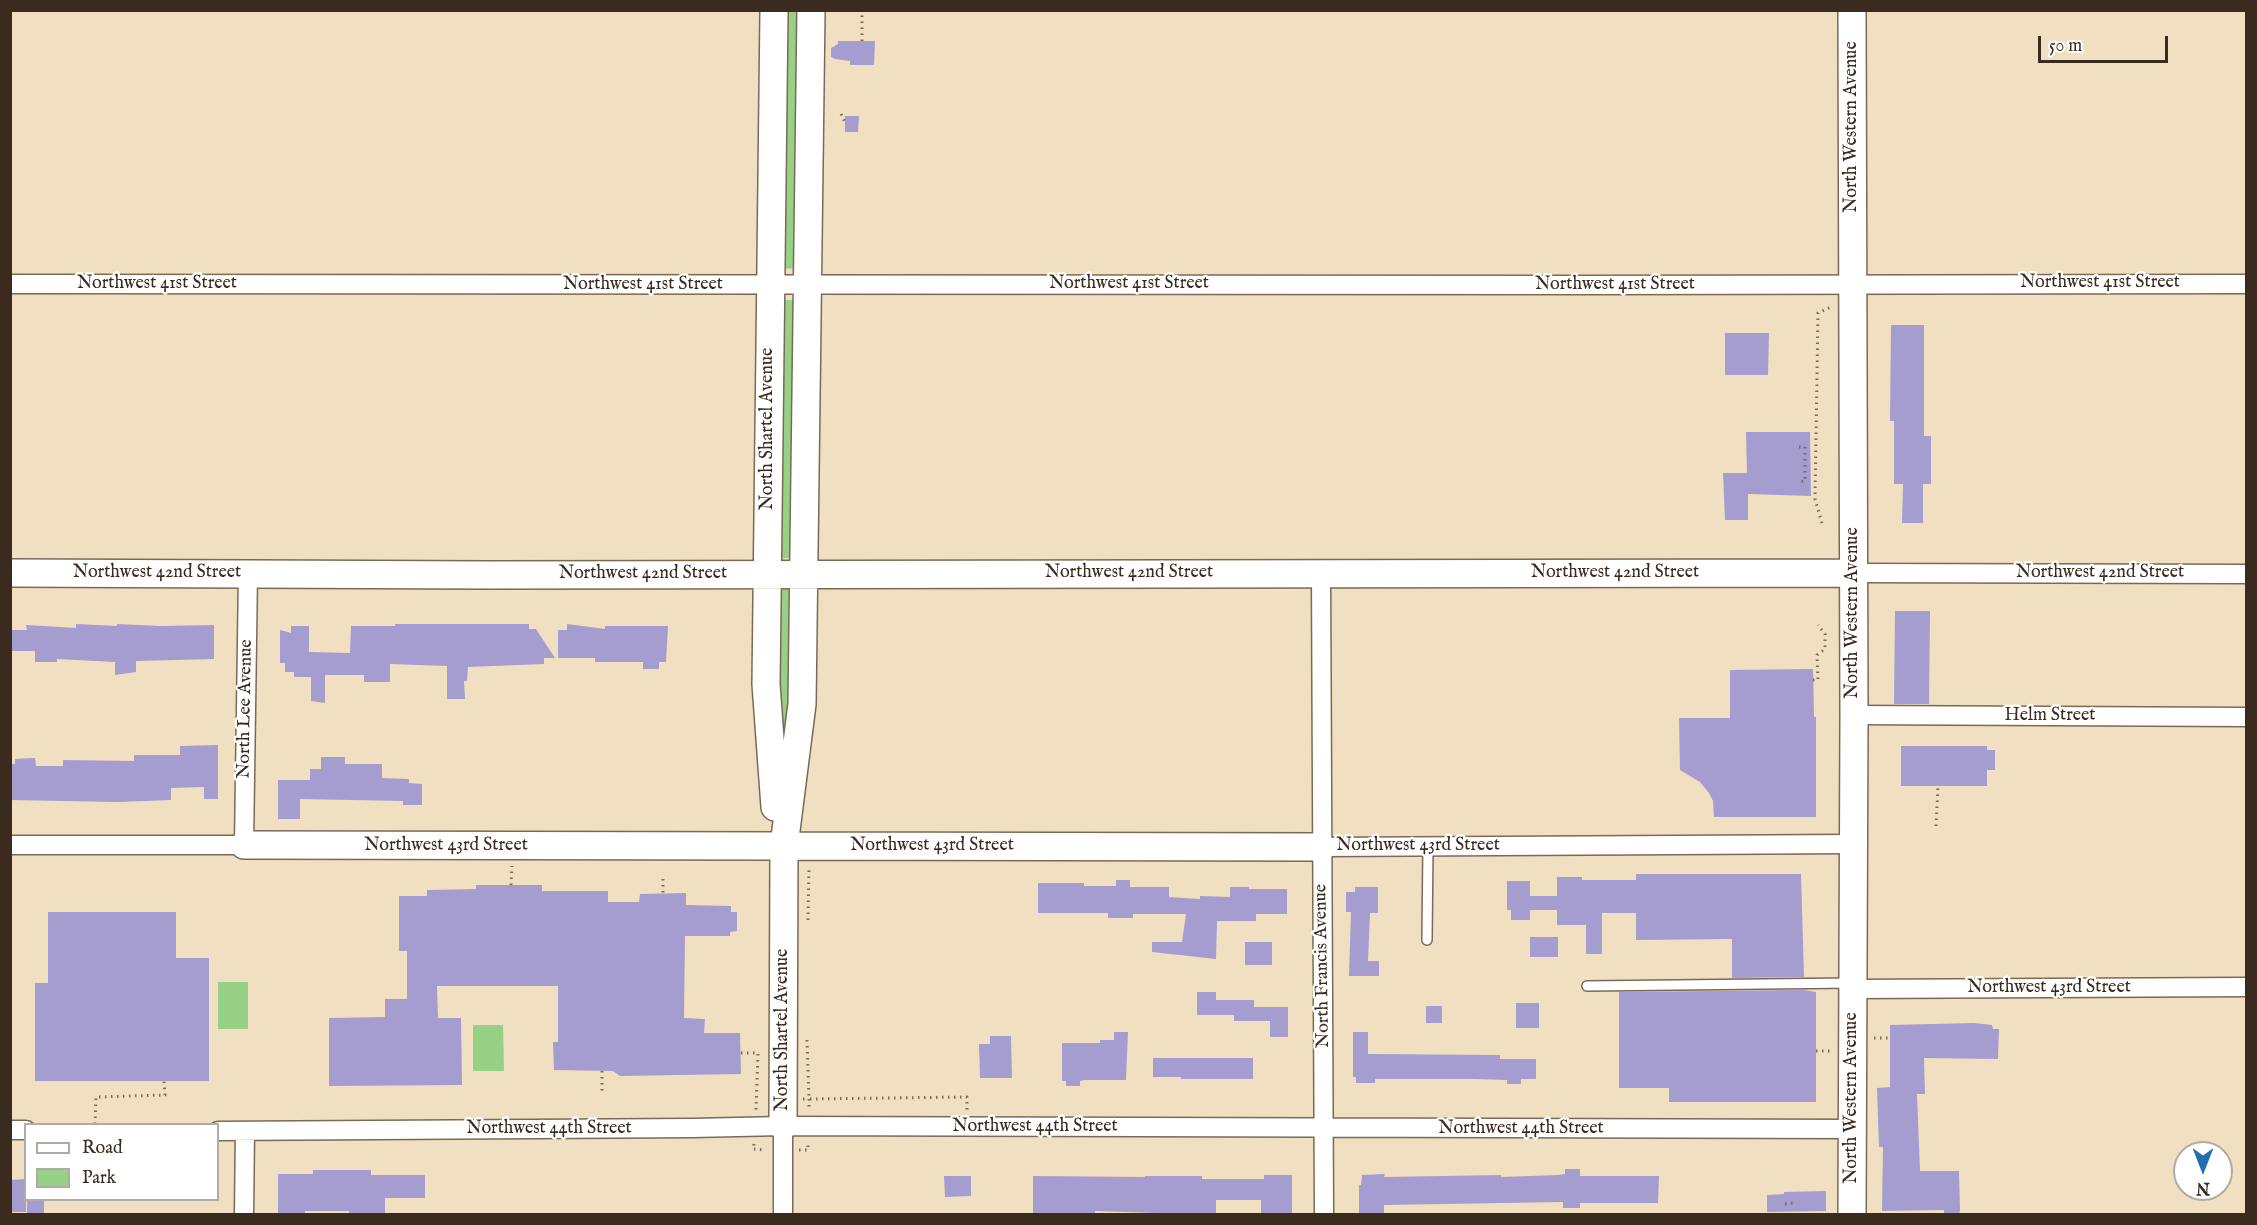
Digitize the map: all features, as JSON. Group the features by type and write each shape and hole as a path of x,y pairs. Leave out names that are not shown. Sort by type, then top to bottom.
{"street":[{"name":"North Shartel Avenue","path":"774,10 767,714 774,773 776,822 784,846"},
{"name":"North Shartel Avenue","path":"783,1215 784,846 802,704 811,10"},
{"name":"North Western Avenue","path":"1852,10 1845,293 1853,573 1852,1215"},
{"name":"Northwest 41st Street","path":"10,284 1593,285 1845,293 2247,284"},
{"name":"Northwest 42nd Street","path":"10,573 2247,574"},
{"name":"North Lee Avenue","path":"244,845 248,573"},
{"name":"North Francis Avenue","path":"1321,573 1324,1215"},
{"name":"Helm Street","path":"1854,715 2247,717"},
{"name":"Northwest 43rd Street","path":"10,845 1322,847 1852,844"},
{"name":"Northwest 43rd Street","path":"1852,986 2247,987"},
{"name":"Northwest 44th Street","path":"219,1131 682,1129 783,1126 1852,1129"},
{"path":"244,1215 245,1131"}],"lane":[{"path":"1427,940 1428,846"},
{"path":"1587,986 1852,986"}],"path":[{"path":"862,10 862,40"},
{"path":"841,114 845,122"},
{"path":"1822,523 1815,499 1818,313 1845,293"},
{"path":"1799,447 1805,447 1804,481 1799,482"},
{"path":"1799,467 1804,468"},
{"path":"1804,474 1815,475"},
{"path":"1813,680 1818,680 1817,655 1826,649 1826,634 1818,625"},
{"path":"1936,826 1938,786"},
{"path":"808,922 809,866"},
{"path":"663,879 663,893"},
{"path":"807,1040 809,1099 967,1097 968,1127"},
{"path":"741,1053 752,1053"},
{"path":"602,1071 602,1091"},
{"path":"95,1123 96,1097 165,1095 164,1081"},
{"path":"1785,1204 1796,1203"}],"green space":[{"path":"783,11 802,11 799,268 780,269"},
{"path":"780,300 799,300 795,557 779,559"},
{"path":"776,588 792,589 794,709 783,742 776,709"},
{"path":"218,982 248,982 248,1029 218,1029"},
{"path":"473,1025 503,1025 504,1071 473,1071"}],"building":[{"path":"838,41 875,41 874,65 850,65 850,61 831,57 831,48 838,44"},
{"path":"845,116 859,116 858,132 845,132"},
{"path":"1891,325 1924,325 1924,436 1931,436 1931,484 1923,484 1923,523 1902,523 1903,484 1894,484 1894,421 1890,421"},
{"path":"1725,333 1769,333 1768,375 1725,375"},
{"path":"1746,432 1810,432 1811,496 1748,494 1748,520 1725,520 1723,473 1747,473"},
{"path":"1895,611 1930,611 1929,704 1894,704"},
{"path":"76,624 214,625 214,659 136,661 136,672 115,675 115,662 57,659 57,662 35,662 35,651 10,651 10,630 27,630 26,625 76,628"},
{"path":"395,624 529,624 529,629 536,629 555,658 544,658 544,664 468,667 467,681 464,681 465,699 447,699 447,666 390,664 390,682 364,682 364,675 325,675 325,703 311,701 311,677 294,677 294,672 285,672 285,663 280,663 280,630 291,633 291,626 309,626 309,652 350,653 351,626 395,626"},
{"path":"567,624 605,629 605,626 668,626 666,662 659,662 659,669 643,669 643,662 595,662 595,658 558,658 558,630 567,630"},
{"path":"1813,669 1814,717 1816,717 1816,817 1714,817 1713,801 1709,793 1700,782 1680,770 1679,718 1730,718 1730,670"},
{"path":"218,745 218,799 204,799 204,787 171,788 171,800 118,802 10,800 10,764 15,764 15,759 35,758 36,766 63,766 63,760 134,761 134,755 180,755 180,746"},
{"path":"1901,746 1987,746 1987,750 1995,750 1995,770 1987,770 1987,786 1901,786"},
{"path":"321,757 345,757 345,764 382,764 382,778 409,779 409,783 422,784 422,805 403,805 403,801 300,799 300,819 278,819 278,780 310,780 310,769 321,769"},
{"path":"1636,874 1801,874 1804,977 1732,978 1732,939 1636,940 1636,913 1602,913 1602,954 1586,954 1586,925 1557,925 1557,910 1530,910 1530,920 1511,920 1511,910 1507,910 1507,881 1530,881 1530,896 1557,896 1557,877 1582,877 1582,880 1636,880"},
{"path":"1116,880 1130,880 1130,887 1169,887 1169,897 1200,899 1200,896 1230,897 1230,887 1287,889 1287,914 1256,914 1256,921 1217,921 1216,959 1152,952 1152,942 1182,942 1186,914 1133,914 1133,918 1108,918 1108,913 1038,913 1038,883 1116,886"},
{"path":"476,885 542,885 542,891 608,891 608,902 639,902 640,894 686,893 686,905 731,906 731,912 737,912 737,931 730,932 730,936 685,936 684,1018 705,1019 704,1033 740,1033 741,1074 620,1076 613,1071 554,1070 553,1042 558,1042 558,986 437,986 438,1018 461,1018 462,1085 329,1086 329,1018 385,1017 385,999 407,999 407,951 399,951 399,896 427,896 427,890 476,889"},
{"path":"1355,887 1378,887 1378,913 1370,913 1368,961 1379,961 1379,976 1349,976 1351,912 1346,912 1346,892 1355,892"},
{"path":"48,912 176,912 176,958 209,958 209,1081 35,1081 35,983 48,983"},
{"path":"1530,937 1558,937 1558,957 1530,957"},
{"path":"1245,942 1272,942 1272,965 1245,965"},
{"path":"1804,990 1816,992 1816,1102 1669,1102 1669,1088 1619,1088 1619,992"},
{"path":"1197,992 1216,992 1216,1000 1254,1000 1254,1007 1288,1007 1288,1037 1270,1037 1270,1021 1234,1021 1234,1015 1197,1015"},
{"path":"1516,1003 1539,1003 1539,1028 1516,1028"},
{"path":"1426,1006 1442,1006 1442,1023 1426,1023"},
{"path":"1974,1023 1992,1025 1993,1029 1999,1029 1998,1059 1924,1058 1925,1094 1917,1094 1920,1171 1959,1171 1960,1211 1958,1215 1944,1215 1944,1210 1882,1211 1883,1147 1879,1147 1877,1088 1890,1087 1890,1025"},
{"path":"1114,1032 1128,1032 1126,1080 1085,1080 1080,1081 1080,1086 1066,1086 1066,1081 1062,1081 1062,1043 1100,1043 1100,1040 1114,1040"},
{"path":"1353,1032 1368,1032 1368,1054 1500,1055 1500,1059 1536,1059 1536,1079 1521,1079 1521,1084 1507,1084 1507,1080 1475,1079 1375,1079 1375,1083 1356,1083 1356,1077 1353,1077"},
{"path":"990,1036 1011,1036 1012,1078 980,1078 979,1044 990,1044"},
{"path":"1153,1058 1253,1058 1253,1079 1153,1077"},
{"path":"1565,1169 1580,1169 1580,1176 1659,1176 1658,1203 1580,1203 1580,1208 1563,1208 1563,1202 1384,1205 1384,1213 1359,1214 1359,1185 1361,1185 1362,1175 1385,1174 1384,1177 1501,1175 1501,1177 1559,1175 1565,1174"},
{"path":"313,1170 371,1170 371,1175 425,1175 425,1198 385,1198 385,1215 349,1215 349,1211 305,1211 305,1215 278,1215 278,1174 313,1174"},
{"path":"1264,1175 1292,1175 1292,1215 1261,1214 1261,1200 1216,1200 1216,1215 1095,1211 1095,1215 1033,1215 1033,1176 1202,1176 1202,1179 1264,1179"},
{"path":"944,1176 971,1176 971,1196 945,1197"},
{"path":"24,1179 26,1212 10,1212 10,1180"},
{"path":"1826,1191 1826,1211 1767,1212 1767,1195 1784,1194 1784,1192"},
{"path":"27,1201 44,1201 44,1215 27,1215"}]}
